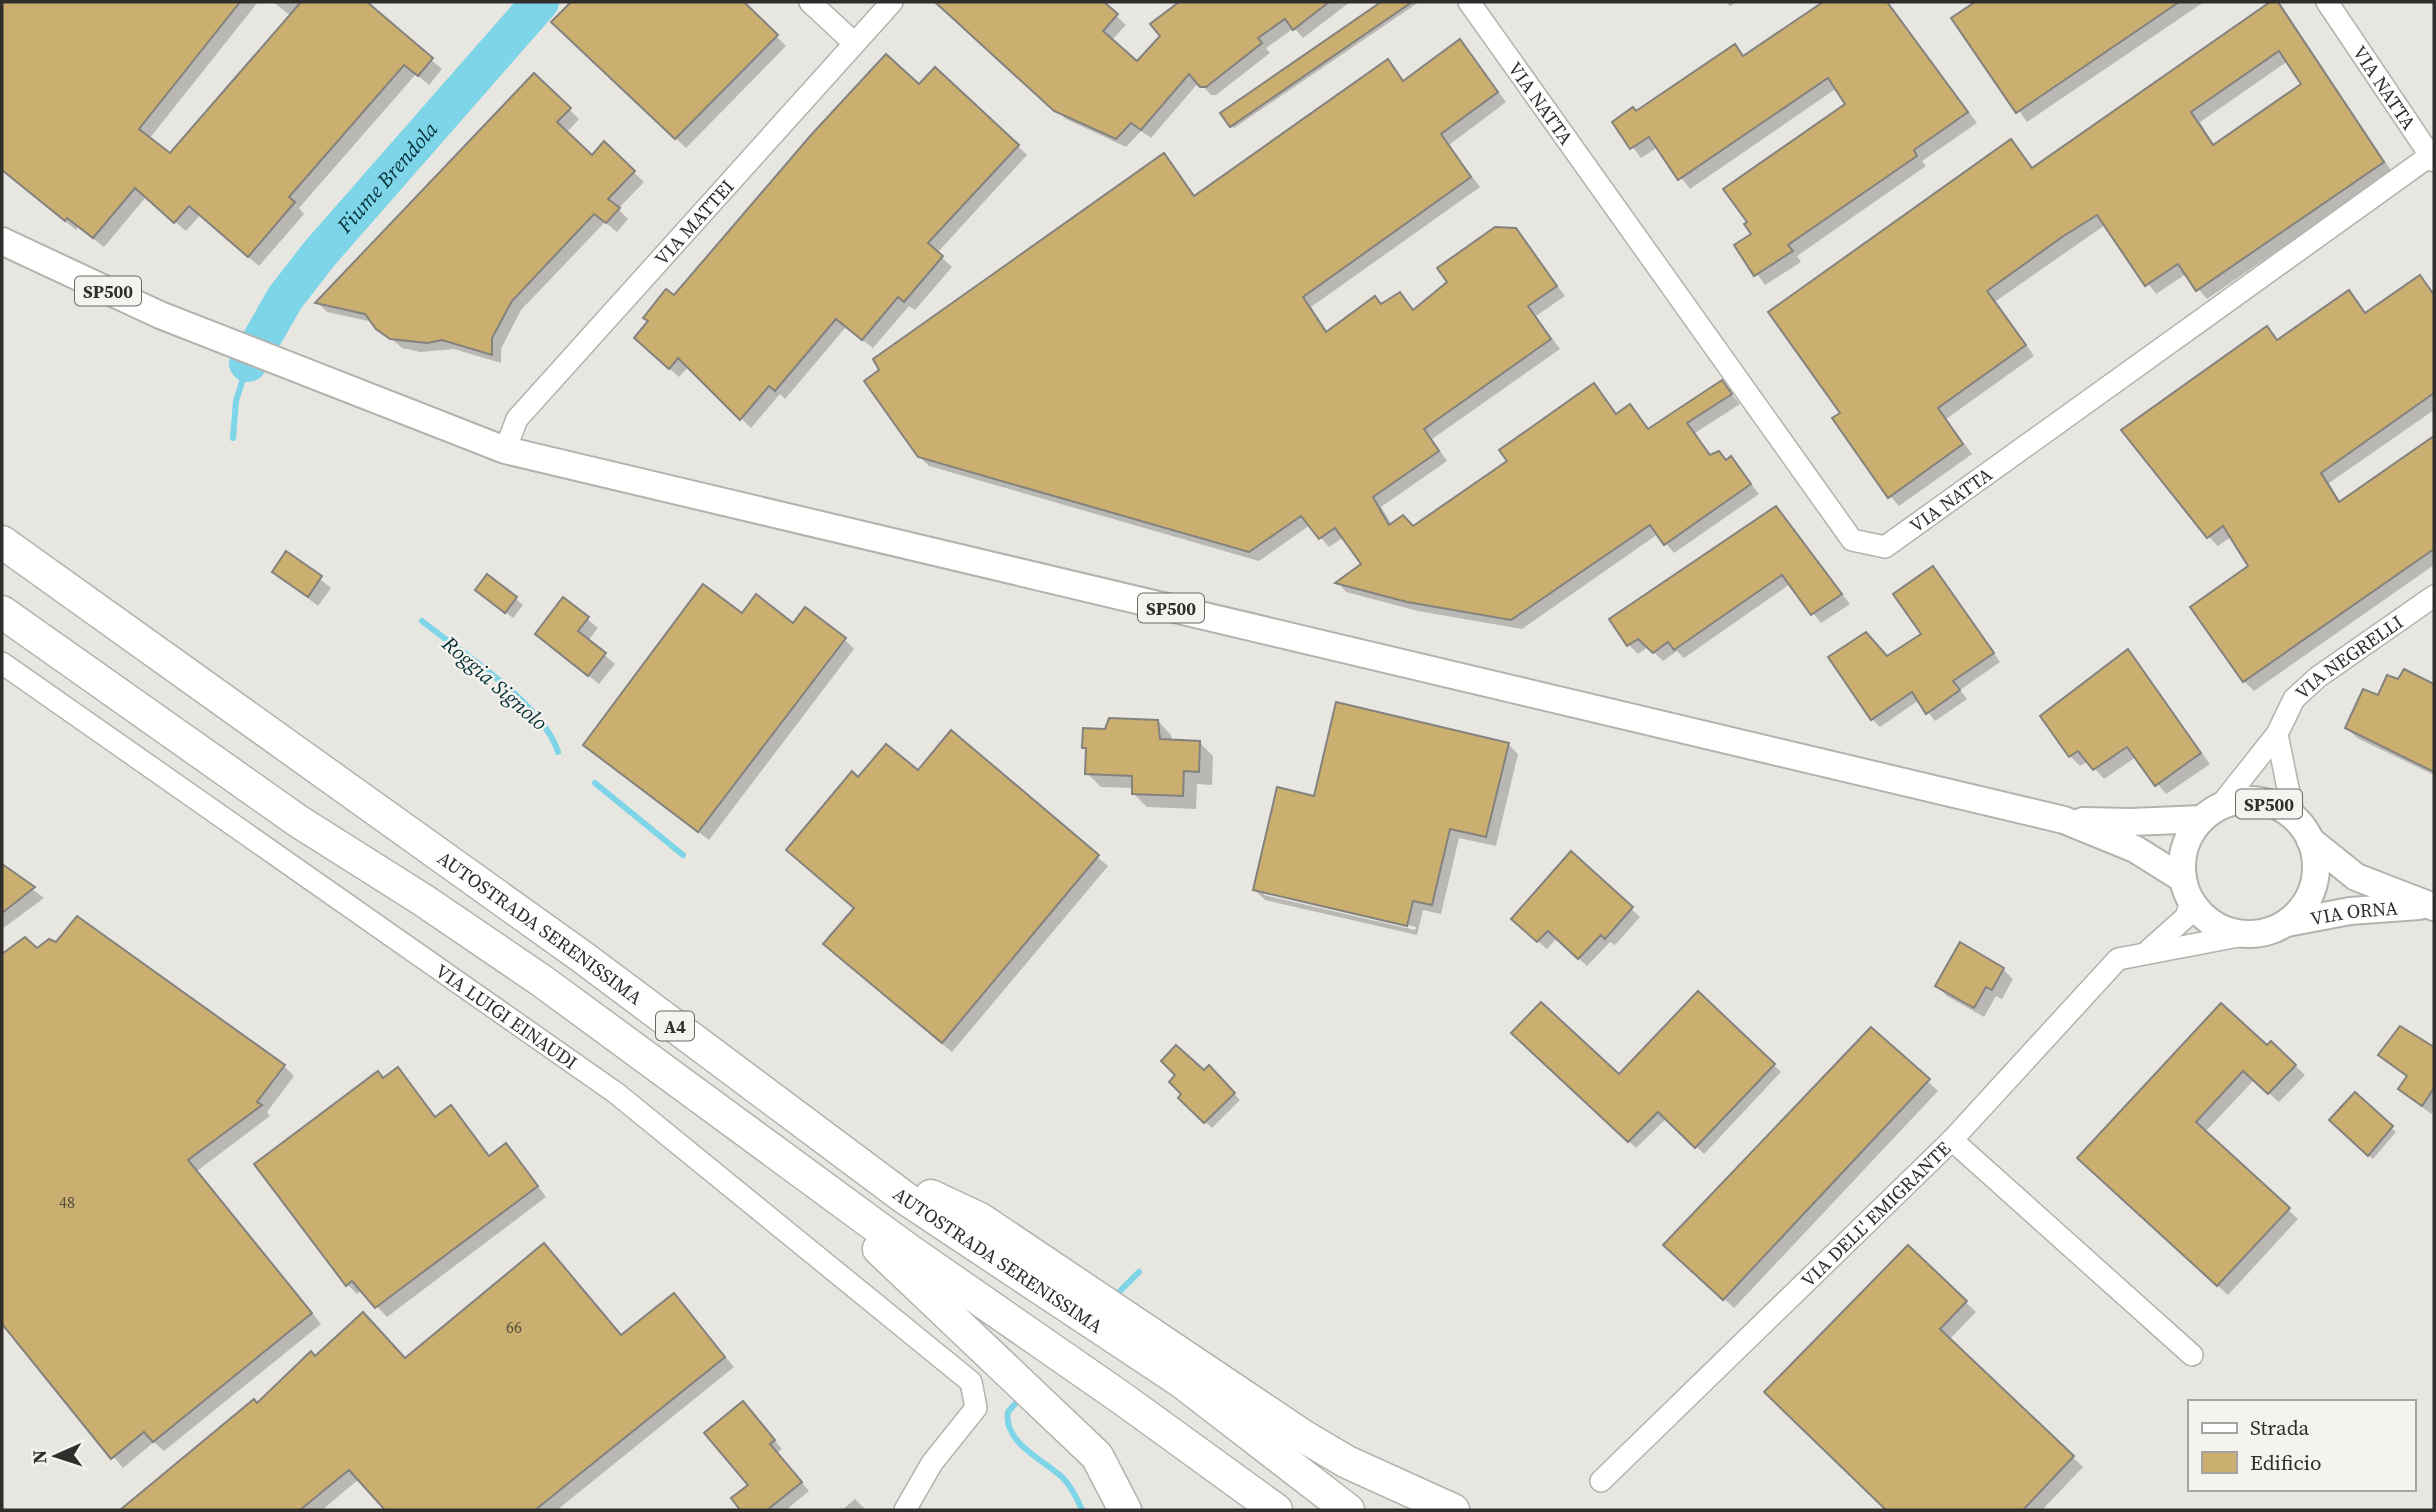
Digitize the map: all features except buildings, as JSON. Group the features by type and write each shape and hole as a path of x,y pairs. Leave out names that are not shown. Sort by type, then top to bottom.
{"highway":[{"name":"AUTOSTRADA SERENISSIMA","path":"2,542 581,956 905,1198 1182,1382 1348,1510"},
{"name":"A4","path":"2,612 298,821 423,900 541,981 810,1178 1276,1510"},
{"path":"856,1160 980,1219 1303,1436 1348,1462 1454,1510"},
{"path":"810,1178 878,1248 1097,1456 1125,1510"}],"main road":[{"name":"SP500","path":"2,241 160,315 505,450 2064,820 2134,849 2187,891 2214,925 2244,935 2267,932 2287,923 2304,906 2314,886 2316,863 2310,840 2294,818 2278,806 2259,801 2239,801 2211,813 2131,822 2064,820"},
{"path":"2187,891 2185,847 2211,813"},
{"name":"VIA ORNA","path":"2310,840 2357,877 2429,907"},
{"name":"VIA ORNA","path":"2287,923 2350,911 2429,907"}],"street":[{"path":"810,2 854,43"},
{"name":"VIA MATTEI","path":"505,450 517,419 892,2"},
{"name":"VIA NATTA","path":"1469,2 1852,540 1885,547 2433,158 2327,2"},
{"name":"VIA NEGRELLI","path":"2211,813 2277,733 2294,699 2318,677 2434,596"},
{"name":"VIA LUIGI EINAUDI","path":"2,663 616,1093 971,1382 976,1408 932,1463 905,1510"},
{"path":"2277,733 2294,818"},
{"name":"VIA DELL' EMIGRANTE","path":"2147,951 2186,917 2187,891"},
{"name":"VIA DELL' EMIGRANTE","path":"1601,1481 1952,1140 2118,959 2147,951 2244,935"},
{"path":"1952,1140 2192,1355"}],"waterway":[{"name":"Fiume Brendola","path":"248,363 285,298 320,253 540,2"},
{"name":"Roggia Signolo","path":"233,438 236,401 248,363"},
{"name":"Roggia Signolo","path":"422,621 519,698 536,716 558,752"},
{"name":"Roggia Signolo","path":"595,783 683,855"},
{"path":"1119,1292 1139,1272"},
{"path":"1015,1404 1008,1412 1008,1423 1012,1432 1026,1449 1065,1481 1074,1492 1082,1510"}]}
